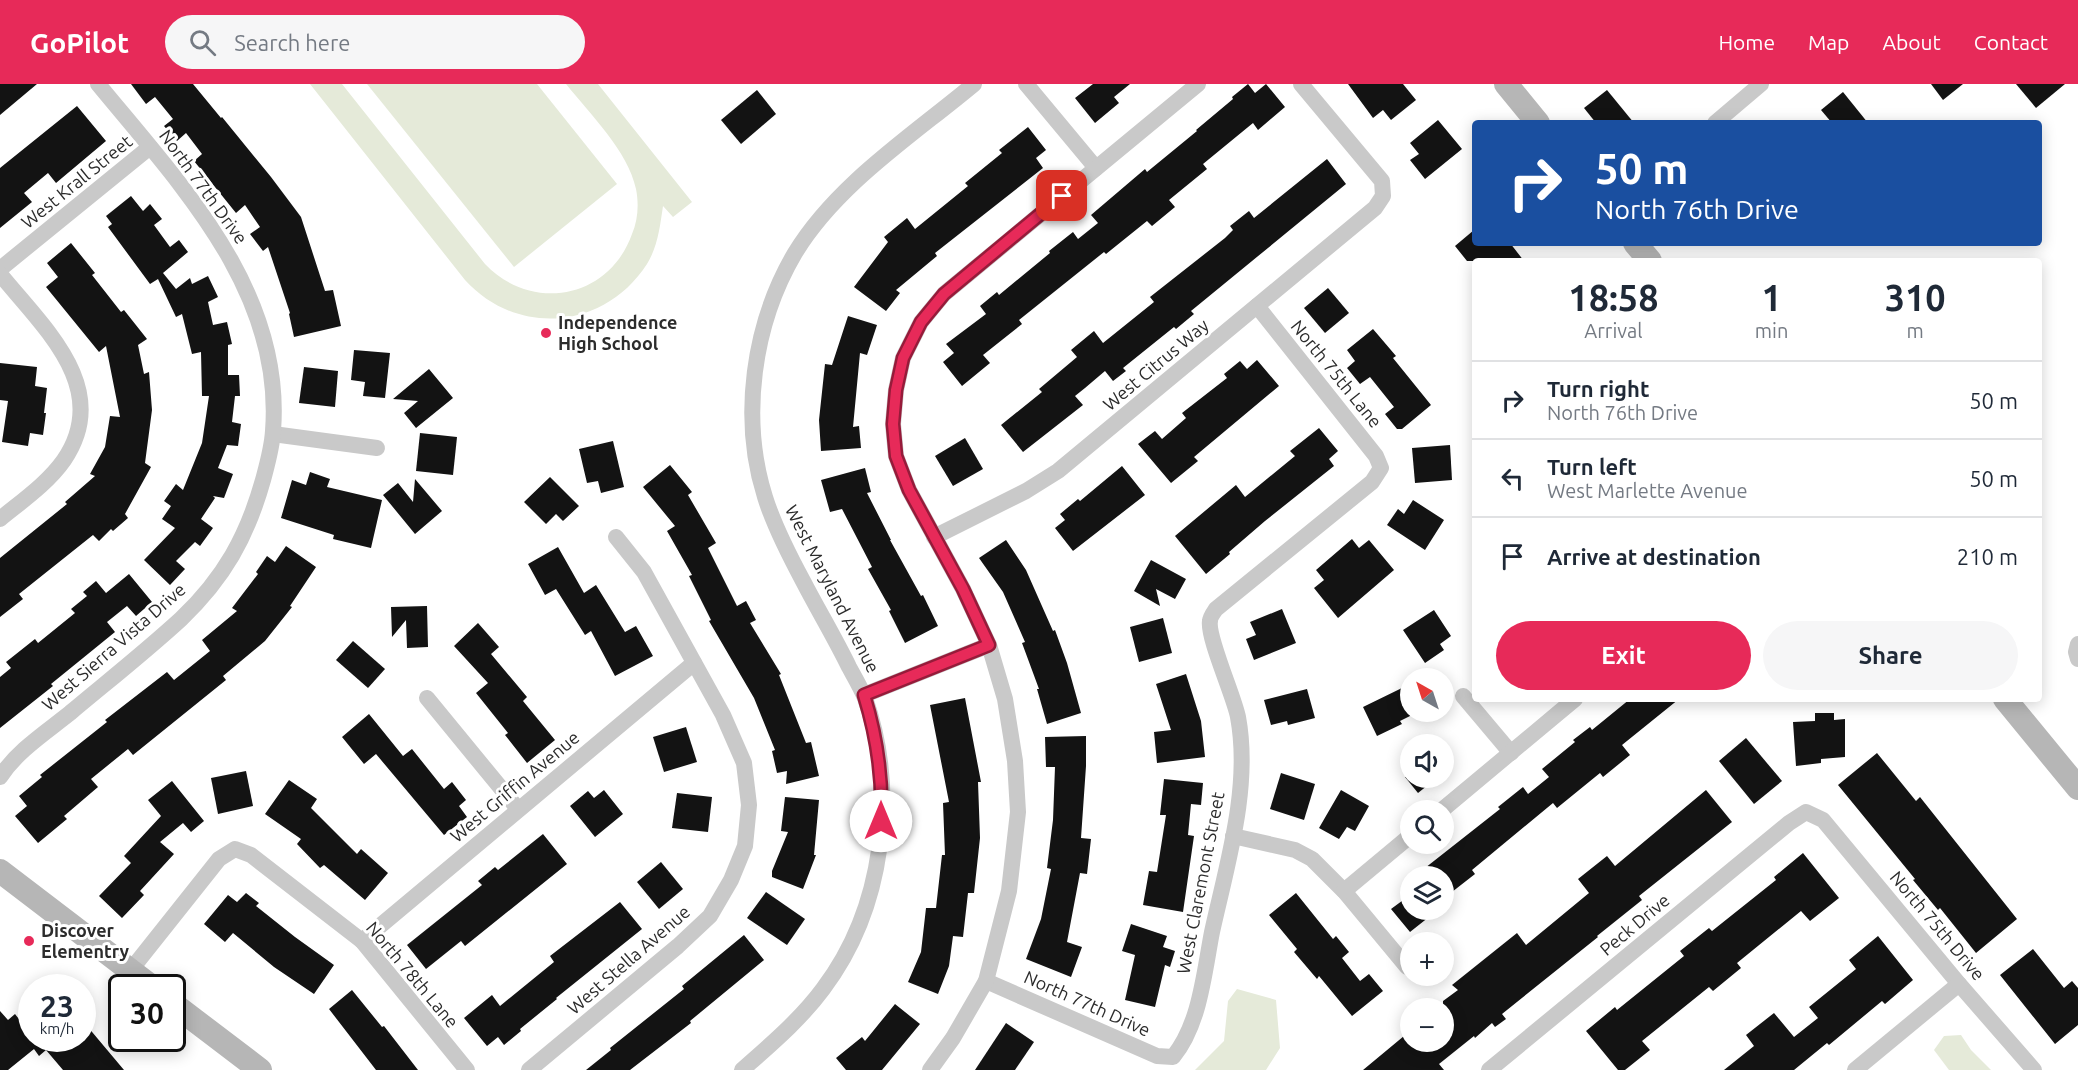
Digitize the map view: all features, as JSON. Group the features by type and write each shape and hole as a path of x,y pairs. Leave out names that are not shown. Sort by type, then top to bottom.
{"street":[{"name":"North 77th Drive","path":"99,84 211,226 233,260 249,294 263,336 272,374 273,434"},
{"name":"West Maryland Avenue","path":"741,1070 805,1011 839,964 861,921 877,868 882,807 880,759 864,695 802,579 765,497 755,446 752,402 757,357 766,320 780,281 815,225 863,175 974,84"},
{"path":"1026,84 1096,168"},
{"path":"930,1070 953,1038 986,981 1009,891 1018,812 1015,761 1005,699 989,645 963,589 909,490 896,456 893,424 896,390 903,358 921,322 944,294 1198,84"},
{"name":"West Citrus Way","path":"934,537 1026,491 1058,471 1374,208 1383,196 1382,181 1301,84"},
{"path":"1506,84 1536,120"},
{"path":"1719,120 1761,84"},
{"name":"West Krall Street","path":"0,270 150,147"},
{"path":"1638,246 1648,258"},
{"path":"0,274 61,350 74,372 79,389 82,416 76,439 63,461 44,483 0,519"},
{"name":"North 75th Lane","path":"1257,306 1376,456 1381,468"},
{"path":"273,434 377,448"},
{"name":"West Sierra Vista Drive","path":"0,777 19,754 135,660 183,617 213,584 235,554 255,507 273,434"},
{"name":"West Claremont Street","path":"1173,1057 1184,1044 1197,1002 1233,836 1239,789 1241,755 1238,717 1212,636 1210,621 1216,609 1372,482 1381,468"},
{"path":"616,537 644,572 694,663"},
{"path":"2078,644 2076,652 2078,659"},
{"path":"864,695 989,645"},
{"name":"West Griffin Avenue","path":"362,941 694,663"},
{"name":"West Stella Avenue","path":"529,1070 678,946 710,916 731,880 745,846 749,805 744,763 723,715 694,663"},
{"path":"1463,696 1510,753"},
{"path":"427,698 518,810"},
{"path":"1454,800 1571,702"},
{"path":"2007,702 2078,788"},
{"name":"North 75th Drive","path":"1806,812 1823,820 1959,984 2034,1070"},
{"name":"Peck Drive","path":"1489,1070 1789,823 1806,812"},
{"path":"1233,836 1295,850 1312,859 1344,891 1400,959"},
{"path":"1344,891 1400,844"},
{"name":"North 78th Lane","path":"130,971 219,859 235,849 251,855 362,941 466,1070"},
{"path":"0,871 134,974"},
{"name":"North 77th Drive","path":"986,981 1157,1056 1173,1057"},
{"path":"1855,1070 1959,984"},
{"path":"186,1014 260,1070"}],"green space":[{"path":"310,84 342,84 485,264 504,279 525,289 546,293 568,292 588,285 606,273 621,256 636,223 638,206 636,189 625,161 617,147 566,84 598,84 692,202 673,217 663,206 656,243 647,264 629,286 608,302 585,313 560,318 535,318 510,311 486,299 465,280"},
{"path":"367,84 537,84 617,184 514,267"},
{"path":"1237,989 1276,1000 1280,1048 1266,1070 1195,1070 1224,1041 1228,1001"},
{"path":"1961,1035 1971,1050 1991,1070 1949,1070 1934,1050 1944,1036"}],"building":[{"path":"0,84 37,84 0,115"},
{"path":"131,84 193,84 222,117 301,217 325,291 333,290 341,326 294,337 290,313 268,247 263,251 250,234 260,227 245,205 236,213 194,161 202,154 186,133 177,141 164,126 173,119 155,97 146,104"},
{"path":"1093,84 1130,84 1114,97 1119,103 1095,123 1075,98"},
{"path":"1248,84 1255,93 1266,84 1285,107 1258,130 1253,123 1203,164 1207,169 1169,200 1175,207 1152,226 1147,221 1019,320 1022,324 983,355 990,363 962,386 943,362 954,353 946,344 986,314 980,306 997,292 999,295 1073,232 1078,239 1098,223 1091,215 1145,169 1147,172 1197,131"},
{"path":"1348,84 1403,84 1416,100 1391,120 1383,110 1373,118"},
{"path":"1931,84 1963,84 1943,100"},
{"path":"2016,84 2065,84 2036,108"},
{"path":"757,90 776,114 741,144 721,120"},
{"path":"1607,90 1632,120 1594,120 1584,108"},
{"path":"1843,92 1866,120 1829,120 1821,110"},
{"path":"77,106 106,141 56,183 48,173 24,193 32,202 0,228 0,168"},
{"path":"1438,120 1462,149 1425,179 1410,160 1419,154 1410,143"},
{"path":"1028,127 1046,150 1036,158 1043,168 935,253 937,256 896,290 900,293 886,311 854,287 888,242 884,237 907,218 915,229 968,186 965,183 1002,153 999,150"},
{"path":"1327,159 1346,184 1191,311 1194,314 1176,329 1174,327 1123,368 1126,371 1113,381 1105,371 1075,396 1083,405 1023,452 1001,425 1042,392 1039,389 1077,357 1071,350 1094,331 1103,343 1154,302 1150,297 1225,238 1233,230 1230,226 1249,211 1254,218"},
{"path":"131,196 143,211 150,204 162,219 154,225 170,247 179,240 188,252 163,273 176,289 190,278 192,284 208,276 218,297 208,302 213,325 227,322 232,344 228,345 228,375 239,375 240,396 235,396 232,422 241,424 238,446 227,445 218,468 233,474 224,498 213,496 215,498 201,519 213,528 200,546 195,542 176,561 185,569 170,585 144,560 175,528 162,519 171,506 164,501 176,484 183,490 202,443 209,396 202,396 201,352 192,354 182,314 176,317 158,279 150,284 108,227 112,224 106,216"},
{"path":"1472,232 1472,246 1512,246 1522,258 1472,258 1472,261 1467,261 1455,246"},
{"path":"71,243 95,273 92,275 121,312 124,310 147,339 138,345 144,374 149,372 152,410 145,463 151,467 125,514 128,518 113,531 111,529 99,541 93,535 19,594 23,599 0,617 0,558 67,504 65,502 95,476 90,474 105,447 110,416 120,417 106,346 99,352 46,287 58,277 47,263"},
{"path":"1328,288 1349,313 1325,333 1304,308"},
{"path":"848,316 877,325 867,355 860,353 853,427 859,426 861,448 821,451 819,420 825,364 832,365"},
{"path":"1373,329 1396,356 1393,358 1431,405 1402,429 1397,429 1385,414 1394,407 1370,377 1360,384 1347,368 1355,361 1347,350"},
{"path":"354,350 390,353 385,398 363,396 365,382 351,380"},
{"path":"1257,360 1279,386 1194,457 1198,461 1171,483 1138,444 1155,431 1162,439 1186,418 1182,413 1227,378 1224,374 1240,361 1247,369"},
{"path":"0,363 37,367 35,386 47,388 43,435 30,433 28,446 2,442 8,401 0,400"},
{"path":"304,367 338,371 335,407 299,403"},
{"path":"429,369 453,398 416,428 404,413 418,401 393,399"},
{"path":"1319,428 1338,451 1329,459 1334,466 1265,521 1206,574 1175,536 1236,485 1245,497 1295,456 1290,451"},
{"path":"420,433 457,437 453,475 416,471"},
{"path":"965,438 983,469 953,486 935,456"},
{"path":"613,441 624,487 601,493 598,481 587,483 579,449"},
{"path":"1450,445 1452,480 1415,483 1412,448"},
{"path":"670,465 692,492 688,495 716,543 708,548 737,606 746,601 756,620 750,623 781,674 779,675 806,743 811,742 819,776 786,784 787,771 777,773 772,751 775,750 754,698 709,621 711,620 689,576 692,575 667,531 675,526 643,487"},
{"path":"1122,466 1145,495 1073,551 1055,528 1065,520 1060,514 1078,499 1080,501"},
{"path":"865,468 871,492 867,493 890,540 921,596 923,595 938,626 905,643 889,611 891,610 868,569 872,567 842,509 830,512 821,480"},
{"path":"310,472 330,479 327,487 382,500 371,548 333,539 334,535 281,518 292,480 306,485"},
{"path":"550,477 579,506 563,521 556,514 546,524 524,502"},
{"path":"415,479 442,511 415,534 383,495 398,483 413,502"},
{"path":"1413,500 1444,520 1425,550 1387,525 1398,509 1404,514"},
{"path":"1352,539 1359,548 1369,540 1394,570 1338,618 1314,588 1324,580 1316,570"},
{"path":"1006,540 1026,570 1053,631 1055,630 1081,713 1047,724 1037,689 1039,689 1022,643 1025,642 1003,592 979,558"},
{"path":"286,546 316,567 290,606 292,607 265,641 223,676 226,680 133,755 128,749 91,779 98,787 64,816 67,819 38,843 15,816 27,806 19,796 42,777 40,775 107,722 105,720 167,672 174,680 210,651 202,640 237,611 232,608 258,574 256,572 267,556 275,562"},
{"path":"558,547 584,593 596,585 625,632 636,626 653,656 615,676 591,631 585,635 556,589 545,595 528,564"},
{"path":"1151,560 1186,579 1175,599 1156,589 1160,606 1134,591"},
{"path":"129,574 152,602 136,616 127,606 107,622 115,632 0,728 0,677 11,668 6,662 35,639 38,643 75,613 71,609 87,596 83,592 96,581 106,593"},
{"path":"427,606 428,647 407,648 406,620 392,637 391,607"},
{"path":"1282,609 1296,643 1254,660 1246,639 1256,635 1250,622"},
{"path":"1434,610 1451,636 1440,644 1444,650 1425,663 1403,630"},
{"path":"1163,618 1172,653 1139,662 1130,627"},
{"path":"478,623 499,647 491,654 527,697 523,701 555,740 527,763 505,735 508,733 476,693 488,683 454,646"},
{"path":"353,641 385,669 368,688 336,660"},
{"path":"1186,674 1201,721 1205,757 1157,763 1154,732 1171,730 1156,684"},
{"path":"1307,689 1315,718 1288,725 1287,721 1271,725 1264,700"},
{"path":"1400,689 1400,722 1402,724 1377,736 1363,707"},
{"path":"965,698 981,782 978,782 980,838 974,893 968,893 963,937 953,936 949,966 938,994 908,982 921,952 926,908 936,908 942,855 945,855 943,803 949,802 930,705"},
{"path":"1626,702 1675,702 1622,745 1630,755 1603,777 1600,773 1557,808 1553,803 1472,870 1475,874 1454,890 1454,866 1428,866 1443,854 1454,854 1454,845 1500,809 1498,807 1523,787 1528,794 1549,777 1542,769 1590,727 1592,730"},
{"path":"1815,713 1834,713 1834,720 1845,719 1845,757 1821,759 1821,763 1796,766 1793,722 1815,721"},
{"path":"369,714 403,756 412,749 444,789 452,782 466,800 459,806 467,817 444,835 376,754 364,764 342,737"},
{"path":"686,727 697,762 664,772 653,737"},
{"path":"1086,736 1081,838 1091,839 1087,874 1080,873 1067,942 1082,947 1071,977 1026,959 1041,919 1051,869 1047,868 1053,820 1055,767 1046,767 1045,737"},
{"path":"1746,738 1782,781 1754,804 1719,761"},
{"path":"1877,753 1916,801 1920,797 2017,919 1976,953 1940,908 1938,910 1913,880 1915,879 1838,785"},
{"path":"246,771 253,806 218,814 211,778"},
{"path":"1281,773 1315,784 1304,820 1270,809"},
{"path":"1164,779 1203,783 1201,805 1191,804 1188,835 1194,836 1183,912 1143,905 1149,871 1157,872 1166,815 1160,815"},
{"path":"289,780 317,799 311,808 357,854 361,849 388,873 365,900 324,865 320,868 297,844 301,839 265,814"},
{"path":"172,781 204,821 191,832 183,823 160,842 174,854 140,891 144,895 122,918 99,896 131,863 124,856 161,816 148,800"},
{"path":"1414,788 1424,788 1418,793"},
{"path":"604,790 623,814 595,837 570,806 588,791 594,798"},
{"path":"1341,790 1369,806 1355,831 1347,827 1339,839 1319,828"},
{"path":"1706,790 1732,822 1639,896 1642,900 1502,1014 1506,1019 1495,1027 1492,1023 1454,1052 1454,998 1447,998 1458,990 1453,986 1454,983 1517,933 1526,945 1589,893 1578,879 1607,856 1615,866"},
{"path":"677,793 712,797 708,832 672,828"},
{"path":"785,797 819,800 814,855 816,855 803,889 772,877 772,871 788,832 781,831"},
{"path":"543,834 567,864 465,946 461,941 426,969 407,945 482,885 478,881 495,867 498,870"},
{"path":"1803,853 1839,898 1810,921 1801,911 1737,963 1741,968 1713,991 1709,987 1642,1041 1650,1050 1625,1070 1618,1070 1586,1031 1615,1007 1617,1010 1684,956 1680,951 1709,928 1712,931 1776,880 1774,877"},
{"path":"661,862 683,889 659,909 637,882"},
{"path":"766,892 805,919 787,945 747,918"},
{"path":"246,893 259,903 256,906 334,965 314,994 274,967 233,933 225,942 204,924 228,895 237,902"},
{"path":"1296,893 1333,939 1336,936 1349,952 1342,958 1360,981 1369,974 1383,991 1352,1016 1319,976 1317,979 1294,952 1297,949 1269,915"},
{"path":"620,902 642,929 556,998 504,1045 498,1037 487,1046 464,1018 492,995 500,1006 554,962 550,956"},
{"path":"1400,902 1400,920 1391,909"},
{"path":"1400,920 1425,920 1410,932"},
{"path":"1131,924 1167,936 1163,947 1175,951 1170,967 1165,965 1155,1007 1125,1000 1135,955 1122,951"},
{"path":"744,935 764,960 690,1021 691,1023 630,1070 586,1070 684,989 682,986"},
{"path":"1878,936 1913,980 1885,1004 1882,1001 1829,1045 1827,1043 1794,1070 1724,1070 1754,1046 1746,1035 1774,1013 1794,1037 1818,1018 1809,1007 1856,969 1849,960"},
{"path":"2033,949 2064,988 2072,981 2078,988 2078,1025 2055,1044 2000,975"},
{"path":"352,990 418,1070 376,1070 329,1009"},
{"path":"895,1004 920,1024 882,1070 846,1070 836,1058 862,1037 865,1041"},
{"path":"0,1011 8,1020 15,1014 18,1018 18,1052 30,1052 8,1070 0,1070"},
{"path":"1006,1023 1034,1042 1015,1070 975,1070"},
{"path":"96,1037 124,1070 63,1070 48,1052 96,1052"},
{"path":"1400,1039 1400,1052 1454,1052 1439,1064 1444,1070 1363,1070"}],"place":[{"name":"Independence High School","path":"546,333"},
{"name":"Discover Elementry","path":"29,941"}],"route":[{"path":"881,821 880,759 864,695 989,645 963,589 909,490 896,456 893,424 896,390 903,358 921,322 944,294 1062,196"}]}
